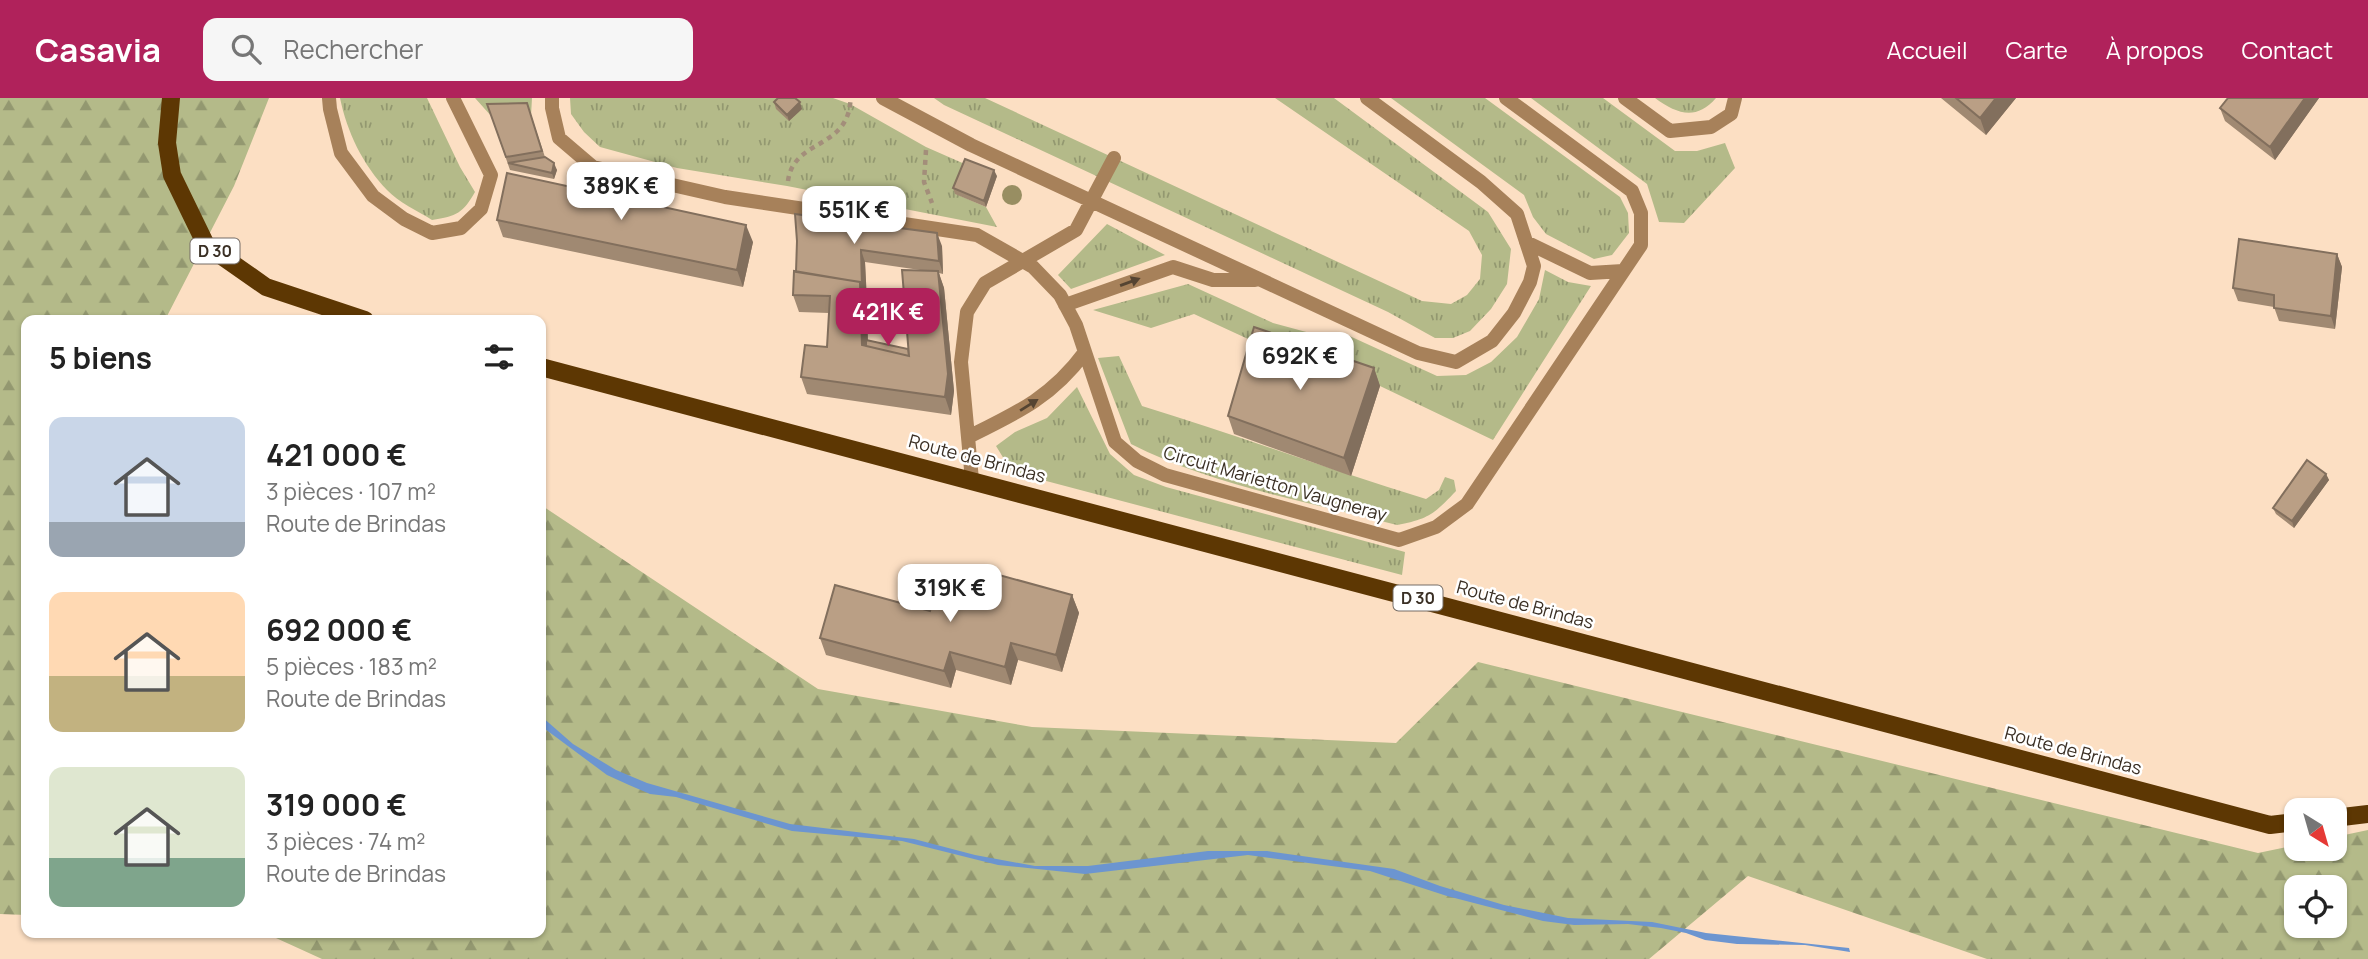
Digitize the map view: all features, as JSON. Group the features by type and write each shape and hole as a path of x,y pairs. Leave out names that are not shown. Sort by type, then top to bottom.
{"main road":[{"name":"D 30","path":"171,98 167,143 172,175 206,245 266,287 350,315"},
{"name":"Route de Brindas","path":"546,368 2270,825 2284,823"},
{"path":"2347,816 2368,814"}],"lane":[{"path":"329,98 341,153 373,196 404,219 432,233 461,228 481,209 491,175 453,98"},
{"name":"Circuit Marietton Vaugneray","path":"552,98 559,138 593,167 725,197 977,235 1033,268 1060,295 1076,325 1115,442 1138,461 1165,475 1399,540 1436,527 1467,504 1641,244 1641,213 1632,191 1506,98"},
{"path":"883,98 971,145 1419,354 1456,362 1492,341 1514,313 1530,282 1534,266 1517,214 1481,183 1367,98"},
{"path":"1625,98 1670,131 1711,127 1731,114 1735,98"},
{"path":"972,480 961,362 967,312 985,283 1076,230 1114,158"},
{"path":"1526,242 1590,273 1623,271"},
{"path":"1065,305 1173,267 1213,281 1259,279"},
{"path":"968,437 1036,401 1068,375 1085,352"}],"path":[{"path":"785,206 790,169 798,157 835,135 848,116 851,98"},
{"path":"937,127 926,147 924,181 941,230"}],"green space":[{"path":"0,98 269,98 234,186 168,315 21,315 21,915 0,914"},
{"path":"340,98 427,98 475,192 467,205 453,215 432,220 392,194 378,180 357,147"},
{"path":"475,98 532,98 531,116 492,117"},
{"path":"570,98 833,98 850,104 926,147 967,165 956,194 986,207 997,227 787,186 677,168 600,147 584,132 571,114"},
{"path":"934,98 985,98 1422,301 1451,304 1467,295 1480,279 1482,255 1469,231 1275,98 1334,98 1488,212 1511,249 1507,284 1491,309 1470,331 1453,338 1435,338 1388,312"},
{"path":"1391,98 1485,98 1620,197 1628,213 1629,233 1612,255 1594,259 1546,234 1533,217 1524,195"},
{"path":"1531,98 1603,98 1675,151 1697,151 1725,143 1735,168 1684,223 1659,222 1647,184"},
{"path":"1655,98 1716,98 1701,110 1686,113"},
{"path":"1107,224 1165,255 1071,289 1058,275"},
{"path":"1545,270 1568,282 1591,286 1493,440 1380,386 1261,345 1194,314 1151,328 1093,310 1188,284 1273,323 1310,333 1343,333 1437,376 1466,375 1491,362 1517,337 1539,299"},
{"path":"1119,356 1142,406 1426,499 1439,490 1445,477 1454,480 1456,491 1430,514 1397,525 1227,482 1194,471 1131,444 1098,358"},
{"path":"1077,387 1110,454 1134,475 1166,487 1405,552 1402,575 1012,472 996,446 1015,432 1047,418"},
{"path":"546,508 818,689 1032,727 1396,743 1478,662 2258,853 2284,848 2284,861 2347,861 2347,834 2368,830 2368,959 1987,959 1748,876 1649,959 322,959 276,938 546,938"}],"water":[{"path":"546,720 573,744 616,770 647,783 790,824 914,839 975,855 1035,866 1088,866 1208,851 1267,851 1394,869 1504,905 1568,918 1652,922 1706,933 1849,948 1850,952 1805,945 1737,944 1705,940 1686,933 1628,924 1574,925 1543,921 1447,896 1370,871 1248,855 1085,874 998,865 902,841 792,831 676,797 650,794 607,775 546,730"}],"building":[{"path":"778,98 795,98 800,102 787,115 774,102"},
{"path":"1956,98 1996,98 1980,118"},
{"path":"2228,98 2305,98 2270,147 2220,108"},
{"path":"527,103 542,151 506,157 487,104"},
{"path":"545,157 554,163 552,173 508,163"},
{"path":"965,159 994,170 984,201 953,188"},
{"path":"507,173 746,225 737,270 497,220"},
{"path":"795,214 937,233 939,261 861,250 862,287 860,282 796,272"},
{"path":"2239,239 2337,254 2331,316 2274,308 2274,295 2233,288"},
{"path":"902,270 938,271 948,374 945,397 801,377 805,345 827,347 830,296 793,295 794,271 860,282 862,345 909,356"},
{"path":"1254,327 1374,368 1344,458 1228,416"},
{"path":"866,340 908,349 909,356 866,346"},
{"path":"2307,460 2326,474 2292,521 2273,508"},
{"path":"999,575 1072,595 1056,655 1011,643 1005,667 950,652 944,671 820,638 835,585 930,611 936,589 990,604"}]}
